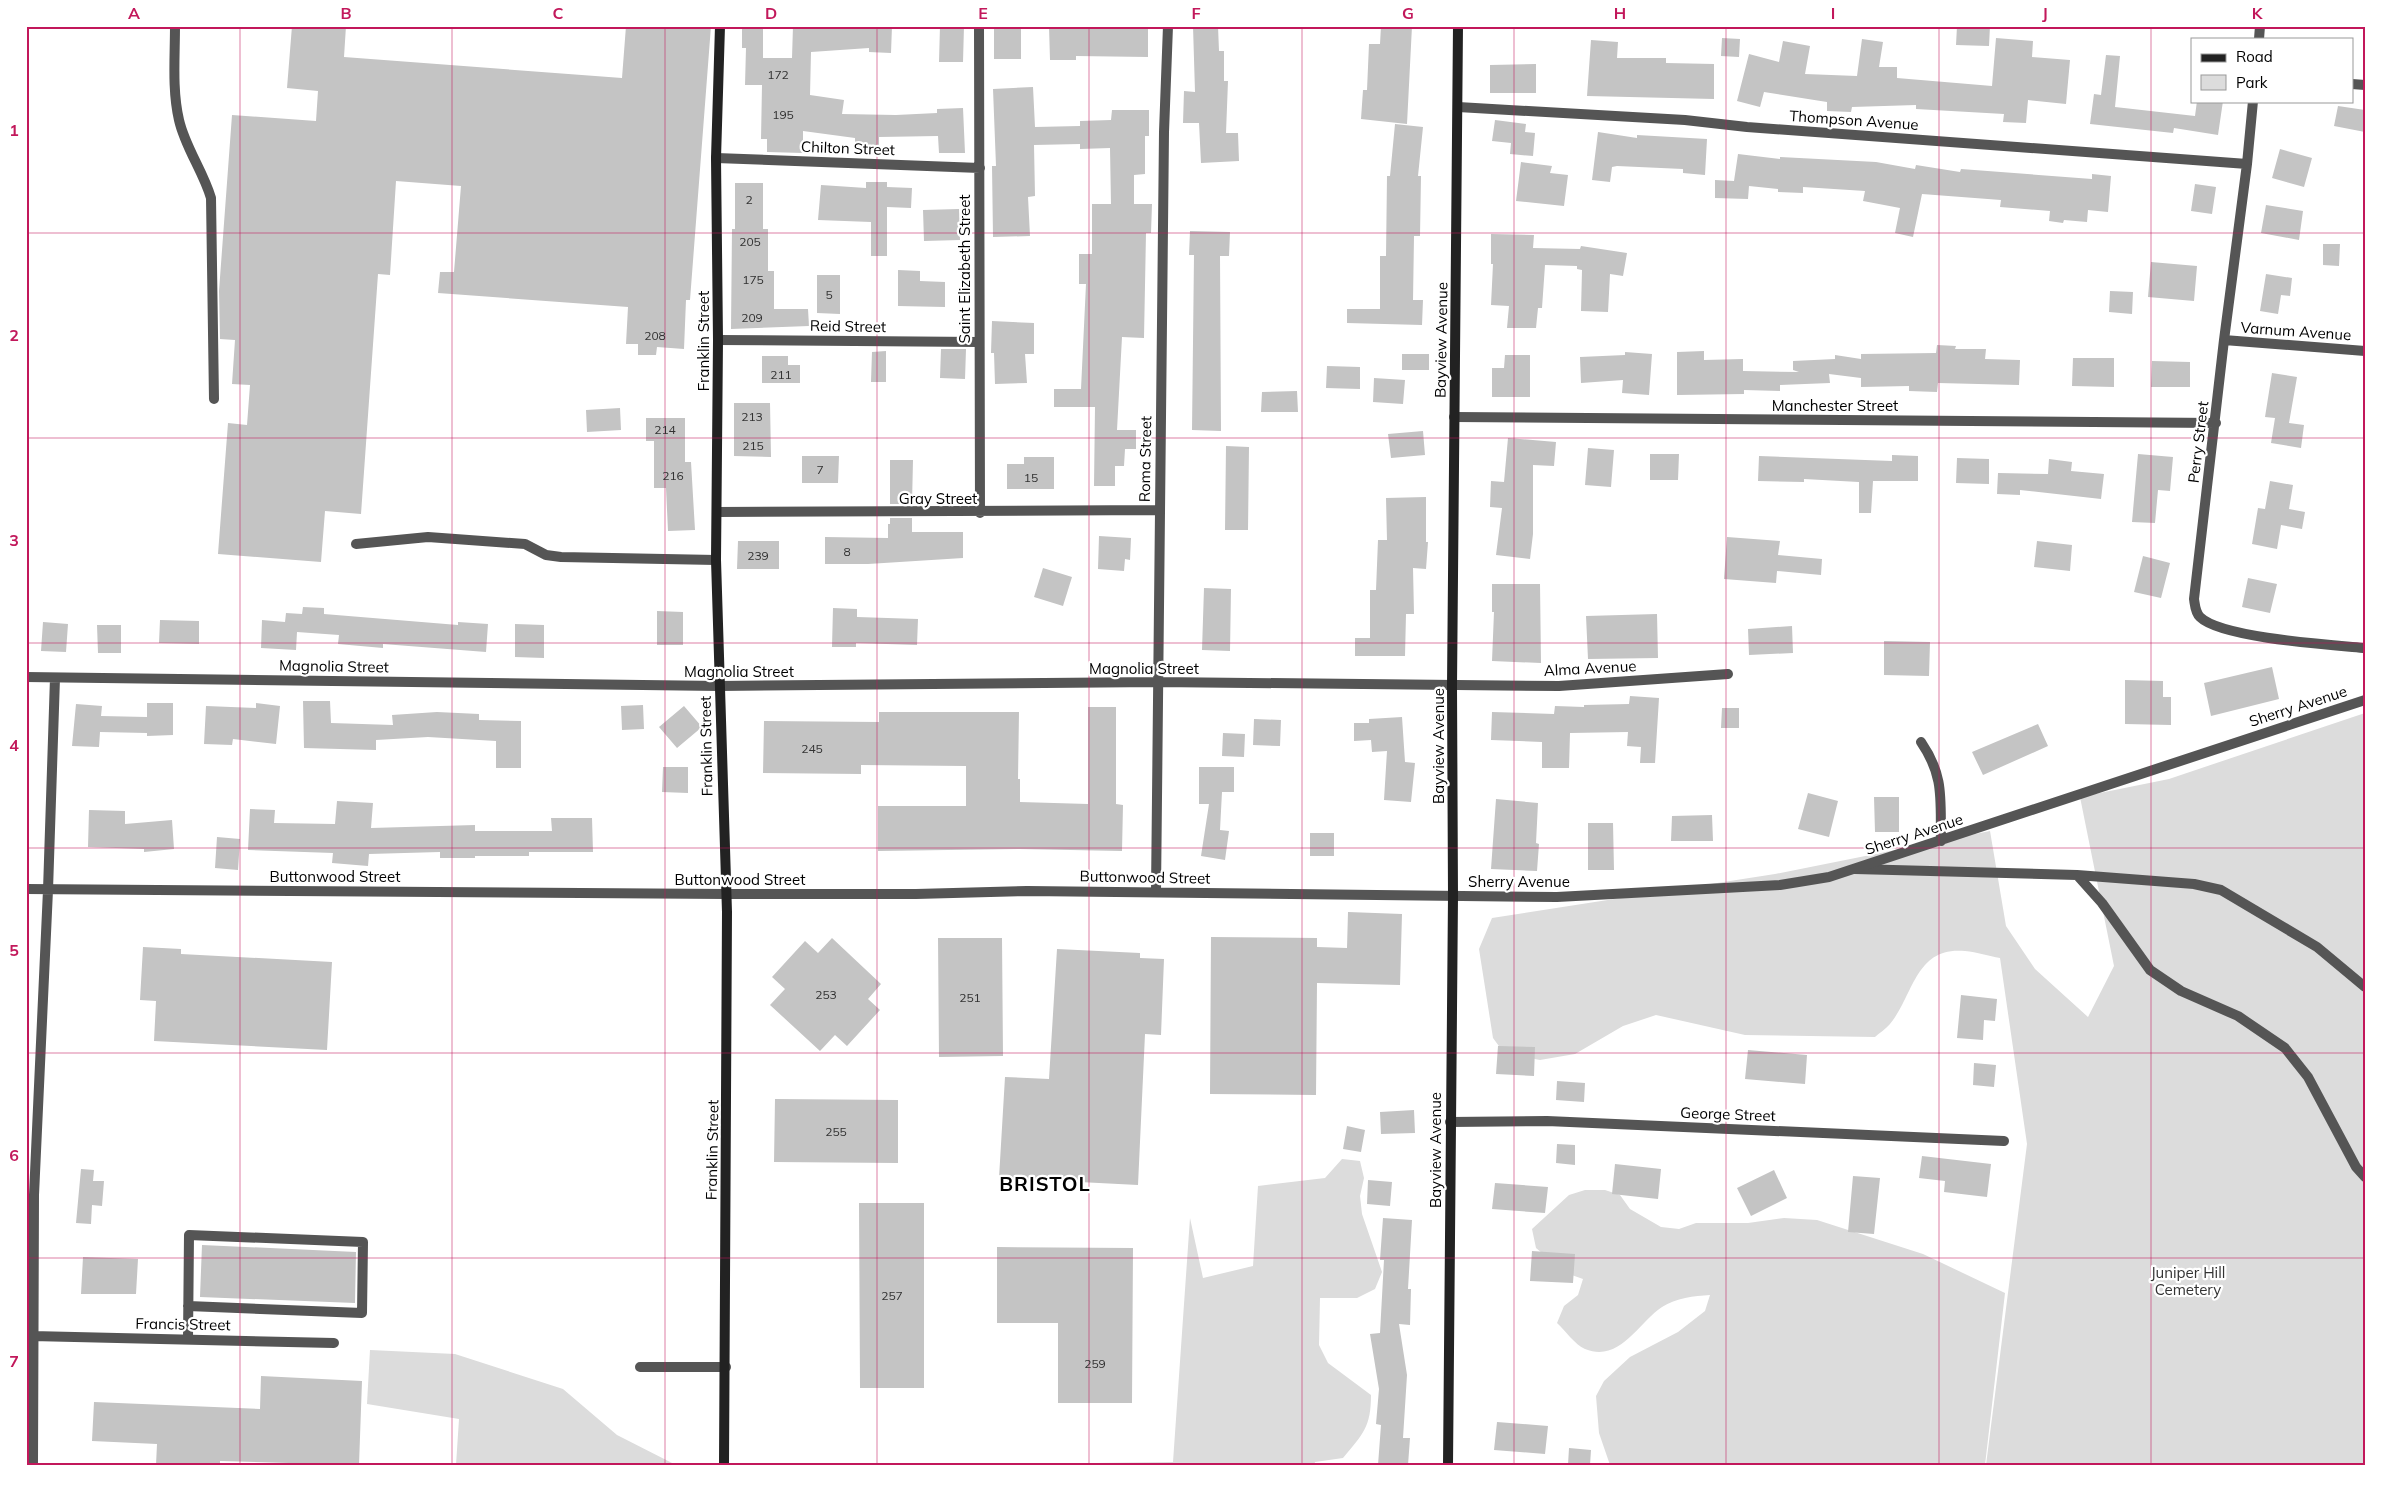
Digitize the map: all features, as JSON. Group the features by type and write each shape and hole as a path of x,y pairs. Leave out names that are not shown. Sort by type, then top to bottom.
{"street":[{"path":"175,26 176,97 179,120 188,145 204,176 211,198 214,399"},
{"name":"Franklin Street","path":"720,26 716,158 718,340 716,560 728,1066 724,1465"},
{"name":"Saint Elizabeth Street","path":"979,26 978,342 980,513"},
{"name":"Roma Street","path":"1156,892 1164,132 1168,26"},
{"name":"Bayview Avenue","path":"1448,1465 1450,1122 1454,896 1452,686 1458,26"},
{"name":"Perry Street","path":"2253,102 2194,599 2196,611 2200,617 2213,625 2244,633 2365,648"},
{"name":"Thompson Avenue","path":"1458,107 1685,120 1747,127 2247,164"},
{"name":"Chilton Street","path":"716,158 980,168"},
{"name":"Reid Street","path":"718,340 978,342"},
{"name":"Varnum Avenue","path":"2224,340 2365,351"},
{"name":"Manchester Street","path":"1454,417 2216,423"},
{"name":"Gray Street","path":"717,512 980,513 1070,509 1159,510"},
{"path":"356,544 428,537 525,544 546,554 561,557 716,560"},
{"name":"Alma Avenue","path":"1452,686 1559,686 1728,674"},
{"name":"Magnolia Street","path":"26,677 719,686 1158,682 1452,686"},
{"path":"33,1465 34,1195 48,890 54,678"},
{"name":"Sherry Avenue","path":"1454,896 1557,897 1780,885 1818,881 2365,700"},
{"path":"1921,742 1933,760 1939,777 1941,841"},
{"path":"1854,869 2077,875 2174,881 2221,890 2316,947 2365,988"},
{"path":"2077,875 2102,903 2150,970 2182,991 2238,1016 2285,1048 2308,1077 2356,1167 2365,1177"},
{"name":"Buttonwood Street","path":"26,889 725,894 916,894 1027,890 1454,896"},
{"name":"George Street","path":"1450,1122 1547,1121 2004,1141"},
{"path":"188,1306 362,1313 363,1242 189,1235 188,1306 188,1339"},
{"name":"Francis Street","path":"32,1336 334,1343"},
{"path":"640,1367 726,1368"}],"green space":[{"name":"Juniper Hill Cemetery","path":"2365,713 2365,1465 1986,1465 2027,1144 2000,958 1965,951 1948,952 1936,956 1926,964 1918,975 1887,1028 1875,1037 1745,1035 1656,1015 1623,1026 1575,1054 1540,1060 1504,1053 1493,1038 1479,949 1492,918 1775,874 1990,831 2006,926 2035,969 2088,1017 2114,966 2080,797 2169,779"},
{"path":"1342,1159 1360,1161 1364,1178 1360,1196 1362,1214 1382,1272 1375,1289 1357,1298 1320,1298 1319,1345 1328,1363 1371,1395 1371,1406 1364,1430 1343,1458 1315,1462 1314,1465 929,1465 1173,1462 1190,1218 1203,1278 1253,1266 1258,1186 1325,1178"},
{"path":"1585,1190 1605,1190 1620,1195 1630,1209 1661,1227 1679,1229 1696,1223 1748,1223 1784,1218 1817,1220 1923,1254 2005,1293 1985,1465 1610,1465 1599,1433 1596,1396 1604,1381 1630,1357 1678,1332 1705,1311 1710,1295 1685,1298 1667,1304 1653,1314 1628,1339 1608,1351 1597,1352 1585,1349 1578,1344 1557,1323 1564,1306 1578,1295 1583,1279 1566,1273 1536,1248 1532,1229 1569,1195"},
{"path":"370,1350 455,1354 563,1389 617,1435 676,1465 456,1465 459,1419 367,1404"}],"building":[{"path":"292,26 346,26 344,57 622,78 626,26 711,26 690,300 686,300 684,349 657,347 656,355 638,355 638,344 626,344 628,307 438,293 440,272 454,272 461,186 396,181 390,275 378,274 361,514 325,511 321,562 218,554 228,423 247,425 250,385 232,384 235,340 220,339 219,291 232,115 316,121 318,91 287,88"},
{"path":"742,26 763,26 763,58 792,58 793,26 892,26 891,53 869,52 869,48 811,52 810,95 844,100 842,114 896,115 937,113 937,109 963,108 965,153 939,153 938,136 879,137 879,154 855,153 855,138 803,131 803,153 767,152 767,139 761,139 762,85 745,85 746,48 742,48"},
{"path":"940,26 964,26 963,62 939,62"},
{"path":"994,26 1021,26 1021,59 994,59"},
{"path":"1049,26 1148,26 1148,57 1076,56 1076,60 1050,60"},
{"path":"1193,26 1218,26 1219,51 1224,51 1224,81 1228,81 1226,133 1238,133 1239,161 1201,163 1199,123 1183,123 1184,91 1195,92"},
{"path":"1381,26 1412,26 1407,124 1361,119 1363,90 1367,90 1369,44 1380,44"},
{"path":"1957,26 1990,26 1989,46 1956,45"},
{"path":"1722,38 1740,39 1739,57 1721,56"},
{"path":"1996,38 2033,41 2032,57 2070,60 2066,104 2028,100 2026,123 2003,122 2004,114 1916,109 1916,105 1852,107 1851,112 1827,111 1827,102 1764,92 1760,107 1737,101 1749,54 1779,62 1783,41 1810,46 1805,74 1857,76 1862,39 1883,42 1879,67 1897,67 1897,78 1992,86"},
{"path":"1591,40 1618,42 1617,58 1666,58 1666,63 1714,64 1714,99 1587,96"},
{"path":"2106,55 2120,56 2115,107 2195,116 2197,102 2223,102 2218,135 2174,128 2173,133 2090,124 2094,94 2101,95"},
{"path":"1536,64 1536,93 1490,93 1490,65"},
{"path":"1033,87 1035,127 1080,126 1080,121 1111,120 1112,110 1149,110 1149,136 1145,136 1145,174 1134,175 1134,204 1152,204 1151,233 1146,233 1144,338 1122,337 1117,430 1136,430 1136,449 1125,449 1124,466 1115,466 1115,486 1094,486 1095,407 1054,407 1054,389 1081,389 1086,284 1079,284 1079,254 1092,254 1092,204 1111,204 1110,148 1080,149 1080,144 1034,145 1035,196 1028,197 1030,236 993,237 992,166 996,166 993,89"},
{"path":"2338,106 2365,110 2365,132 2334,126"},
{"path":"1495,120 1526,124 1525,132 1535,133 1533,156 1510,154 1511,143 1492,141"},
{"path":"1395,124 1423,127 1418,176 1421,176 1420,236 1414,236 1413,300 1423,300 1422,325 1347,323 1347,309 1380,309 1380,256 1386,256 1387,176 1390,176"},
{"path":"1598,132 1637,138 1637,135 1707,139 1705,175 1683,173 1683,169 1617,166 1612,167 1610,182 1592,180"},
{"path":"2280,149 2312,158 2304,187 2272,178"},
{"path":"1738,154 1780,159 1780,157 1876,162 1915,169 1916,165 1960,172 1961,169 2092,179 2092,174 2111,176 2108,212 2088,210 2087,222 2064,220 2063,223 2049,221 2050,211 2000,207 2001,200 1922,194 1913,237 1895,233 1900,208 1863,201 1865,191 1803,187 1803,193 1778,192 1778,189 1749,186 1748,199 1715,198 1715,180 1734,181"},
{"path":"1521,162 1552,166 1550,173 1568,175 1564,206 1516,201"},
{"path":"866,182 887,182 887,187 912,188 911,208 887,207 887,256 871,256 871,222 818,220 821,185 866,188"},
{"path":"735,183 763,183 763,229 768,229 768,271 774,271 774,309 808,309 809,326 731,329 732,229 735,229"},
{"path":"2195,184 2216,187 2212,214 2191,211"},
{"path":"2266,205 2303,211 2299,240 2261,233"},
{"path":"959,209 960,240 924,241 923,210"},
{"path":"1190,231 1230,232 1229,256 1220,256 1221,431 1192,430 1194,255 1189,255"},
{"path":"1491,234 1534,235 1533,248 1580,249 1581,246 1627,253 1623,276 1610,274 1608,312 1581,311 1582,270 1577,269 1577,266 1545,265 1542,308 1538,308 1536,328 1507,328 1509,306 1491,305 1493,264 1491,264"},
{"path":"2323,244 2340,244 2339,266 2323,265"},
{"path":"2151,262 2197,266 2194,301 2148,297"},
{"path":"898,270 920,271 920,281 945,282 945,307 898,306"},
{"path":"2266,274 2292,278 2290,296 2281,295 2278,314 2260,311"},
{"path":"817,275 840,275 840,314 817,313"},
{"path":"2110,291 2133,292 2132,314 2109,312"},
{"path":"992,321 1034,323 1034,354 1025,354 1027,383 995,384 994,353 991,353"},
{"path":"1937,345 1956,346 1955,349 1986,349 1985,359 2020,360 2019,385 1938,383 1937,392 1909,391 1909,386 1861,387 1861,378 1829,374 1830,383 1780,385 1780,391 1744,390 1744,394 1677,395 1677,352 1704,351 1704,360 1743,359 1743,371 1799,372 1793,370 1793,361 1835,359 1835,355 1861,359 1861,354 1936,353"},
{"path":"941,349 966,349 965,379 940,378"},
{"path":"886,351 886,382 871,382 872,352"},
{"path":"1625,352 1652,354 1649,395 1622,393 1623,380 1581,383 1580,357 1625,355"},
{"path":"1402,354 1429,354 1429,370 1402,370"},
{"path":"1505,355 1530,355 1530,397 1492,397 1492,368 1504,368"},
{"path":"762,356 788,356 788,365 800,365 800,383 762,383"},
{"path":"2073,358 2114,358 2114,387 2072,386"},
{"path":"2152,361 2190,362 2190,387 2151,387"},
{"path":"1327,366 1360,367 1360,389 1326,388"},
{"path":"2272,373 2297,377 2289,423 2304,425 2301,448 2271,443 2275,418 2265,417"},
{"path":"1374,378 1405,380 1403,404 1373,402"},
{"path":"1297,391 1298,412 1261,412 1262,392"},
{"path":"734,403 770,403 771,457 734,456"},
{"path":"620,408 621,430 587,432 586,410"},
{"path":"646,418 685,418 685,462 691,462 695,530 668,531 666,488 654,488 654,441 646,441"},
{"path":"1423,431 1425,455 1391,458 1388,434"},
{"path":"1508,438 1556,442 1554,466 1533,465 1533,534 1530,559 1496,555 1502,508 1490,507 1491,481 1504,482"},
{"path":"1226,446 1249,447 1248,530 1225,530"},
{"path":"1588,448 1614,450 1611,487 1585,485"},
{"path":"1650,454 1679,454 1678,480 1650,480"},
{"path":"2138,454 2173,457 2170,491 2158,490 2155,523 2132,522"},
{"path":"1892,455 1918,456 1918,481 1873,481 1871,513 1859,513 1859,482 1804,479 1804,482 1758,481 1759,456 1892,461"},
{"path":"802,456 839,456 838,483 802,483"},
{"path":"1024,457 1054,457 1054,489 1007,489 1007,464 1024,464"},
{"path":"1957,458 1989,459 1989,484 1956,483"},
{"path":"2049,459 2072,462 2071,471 2104,474 2101,499 2020,490 2020,495 1997,494 1998,473 2048,474"},
{"path":"890,460 913,460 912,504 890,504"},
{"path":"2270,481 2293,485 2289,509 2305,512 2302,529 2281,525 2277,549 2252,544 2258,508 2265,509"},
{"path":"1426,497 1426,542 1428,542 1426,569 1413,568 1414,614 1406,614 1405,656 1355,656 1355,638 1370,638 1370,590 1376,590 1378,540 1387,540 1386,498"},
{"path":"890,518 912,518 912,532 963,532 963,558 868,564 825,564 825,537 888,538"},
{"path":"1099,536 1131,538 1130,560 1125,559 1124,571 1098,569"},
{"path":"1727,537 1780,541 1778,555 1822,559 1821,575 1777,571 1776,583 1724,579"},
{"path":"738,541 779,541 779,569 737,569"},
{"path":"2037,541 2072,545 2070,571 2034,567"},
{"path":"2143,556 2170,563 2161,598 2134,592"},
{"path":"1043,568 1072,577 1063,606 1034,597"},
{"path":"2248,578 2277,584 2270,613 2242,607"},
{"path":"1492,584 1540,584 1541,663 1492,661 1494,612 1492,612"},
{"path":"1204,588 1231,589 1230,651 1202,650"},
{"path":"303,607 324,608 324,614 458,625 458,622 488,624 486,652 383,644 383,648 338,644 339,635 297,632 296,650 261,648 262,620 285,622 286,613 302,614"},
{"path":"833,608 857,609 857,617 918,619 917,645 856,643 856,647 832,647"},
{"path":"657,611 683,612 683,645 657,645"},
{"path":"1657,614 1658,658 1588,659 1586,616"},
{"path":"160,620 199,621 199,644 159,643"},
{"path":"43,622 68,624 66,652 41,651"},
{"path":"515,624 544,625 544,658 515,657"},
{"path":"97,625 121,625 121,653 98,653"},
{"path":"1792,626 1793,653 1749,655 1748,629"},
{"path":"1884,641 1930,642 1929,676 1884,675"},
{"path":"2272,667 2279,699 2211,716 2204,683"},
{"path":"2125,680 2163,681 2163,697 2171,697 2171,725 2125,724"},
{"path":"1630,696 1659,698 1655,763 1640,763 1641,747 1627,746 1628,732 1570,733 1569,768 1542,768 1542,742 1491,740 1492,712 1554,714 1555,706 1584,707 1584,705 1629,704"},
{"path":"303,701 330,701 331,723 393,725 392,715 437,712 479,714 479,720 521,721 521,768 496,768 496,741 428,737 376,740 376,750 304,748"},
{"path":"147,703 173,703 173,735 147,736 147,733 100,732 99,747 72,746 76,704 102,706 101,716 147,717"},
{"path":"256,703 280,706 276,744 233,739 232,745 204,744 206,706 256,708"},
{"path":"643,705 644,729 622,730 621,706"},
{"path":"684,706 702,727 677,748 659,727"},
{"path":"1088,707 1116,707 1116,804 1123,805 1122,851 1019,849 878,851 878,806 966,806 966,766 861,765 861,774 763,773 764,721 879,722 879,712 1019,712 1018,779 1020,779 1020,802 1088,804"},
{"path":"1722,708 1739,708 1739,728 1721,728"},
{"path":"1402,717 1405,762 1415,763 1411,802 1384,800 1387,751 1372,752 1371,740 1354,741 1354,723 1369,723 1369,719"},
{"path":"1254,719 1281,720 1280,746 1253,745"},
{"path":"2038,724 2048,746 1983,775 1972,752"},
{"path":"1223,733 1245,734 1244,757 1222,756"},
{"path":"663,767 688,767 688,793 662,792"},
{"path":"1199,767 1234,767 1234,792 1222,792 1220,830 1229,831 1225,860 1201,856 1209,804 1199,804"},
{"path":"1808,793 1838,801 1829,837 1798,829"},
{"path":"1874,797 1899,797 1899,832 1875,832"},
{"path":"1496,799 1538,803 1536,843 1539,844 1537,871 1491,869"},
{"path":"337,801 373,803 371,828 475,825 475,831 552,831 551,818 592,818 593,852 529,852 529,856 475,856 475,858 440,858 440,852 369,854 368,866 332,863 333,853 248,850 250,809 275,810 274,823 335,824"},
{"path":"89,810 125,811 125,824 172,820 174,849 144,852 144,849 88,847"},
{"path":"1712,815 1713,841 1671,841 1672,816"},
{"path":"1588,823 1613,823 1614,870 1588,870"},
{"path":"1310,833 1334,833 1334,856 1310,856"},
{"path":"217,837 240,839 238,870 215,868"},
{"path":"1348,912 1402,914 1400,985 1317,983 1316,1095 1210,1094 1211,937 1317,938 1317,947 1347,948"},
{"path":"832,938 881,984 868,999 880,1010 847,1046 835,1035 820,1051 770,1005 785,989 772,977 805,941 818,953"},
{"path":"938,938 1002,938 1003,1056 939,1057"},
{"path":"143,947 181,949 181,954 332,962 327,1050 154,1041 156,1001 140,1000"},
{"path":"1057,949 1140,953 1140,958 1164,959 1161,1035 1145,1034 1138,1185 999,1178 1005,1077 1049,1079"},
{"path":"1961,995 1997,999 1995,1021 1984,1020 1983,1040 1957,1038"},
{"path":"1498,1046 1535,1047 1534,1076 1496,1074"},
{"path":"1748,1050 1807,1055 1805,1084 1745,1079"},
{"path":"1974,1063 1996,1065 1994,1087 1973,1085"},
{"path":"1557,1081 1585,1083 1584,1102 1556,1100"},
{"path":"775,1099 898,1100 898,1163 774,1162"},
{"path":"1414,1110 1415,1133 1381,1134 1380,1112"},
{"path":"1347,1126 1365,1130 1361,1152 1343,1149"},
{"path":"1557,1144 1575,1145 1575,1165 1556,1163"},
{"path":"1922,1156 1991,1164 1987,1197 1944,1192 1945,1181 1919,1178"},
{"path":"1615,1164 1661,1169 1658,1199 1612,1194"},
{"path":"81,1169 94,1170 93,1181 104,1181 102,1206 92,1205 91,1224 76,1223"},
{"path":"1774,1170 1787,1198 1751,1216 1737,1188"},
{"path":"1853,1176 1880,1178 1874,1234 1848,1232"},
{"path":"1368,1180 1392,1182 1390,1206 1367,1204"},
{"path":"1495,1183 1548,1187 1545,1213 1492,1209"},
{"path":"859,1203 924,1203 924,1388 860,1388"},
{"path":"1383,1218 1412,1220 1408,1289 1411,1289 1410,1325 1399,1324 1407,1375 1403,1438 1410,1438 1408,1465 1378,1465 1381,1425 1376,1424 1379,1389 1370,1334 1380,1333 1384,1260 1380,1260"},
{"path":"202,1245 356,1252 355,1303 200,1297"},
{"path":"997,1247 1133,1248 1132,1403 1058,1403 1058,1323 997,1323"},
{"path":"1532,1251 1575,1254 1573,1283 1530,1281"},
{"path":"83,1257 138,1259 136,1294 81,1294"},
{"path":"261,1376 362,1381 359,1465 220,1461 220,1465 156,1465 157,1444 92,1441 94,1402 260,1409"},
{"path":"1497,1422 1548,1426 1545,1454 1494,1450"},
{"path":"1569,1448 1591,1450 1590,1465 1568,1465"}],"district":[{"name":"BRISTOL","path":"1045,1183"}]}
